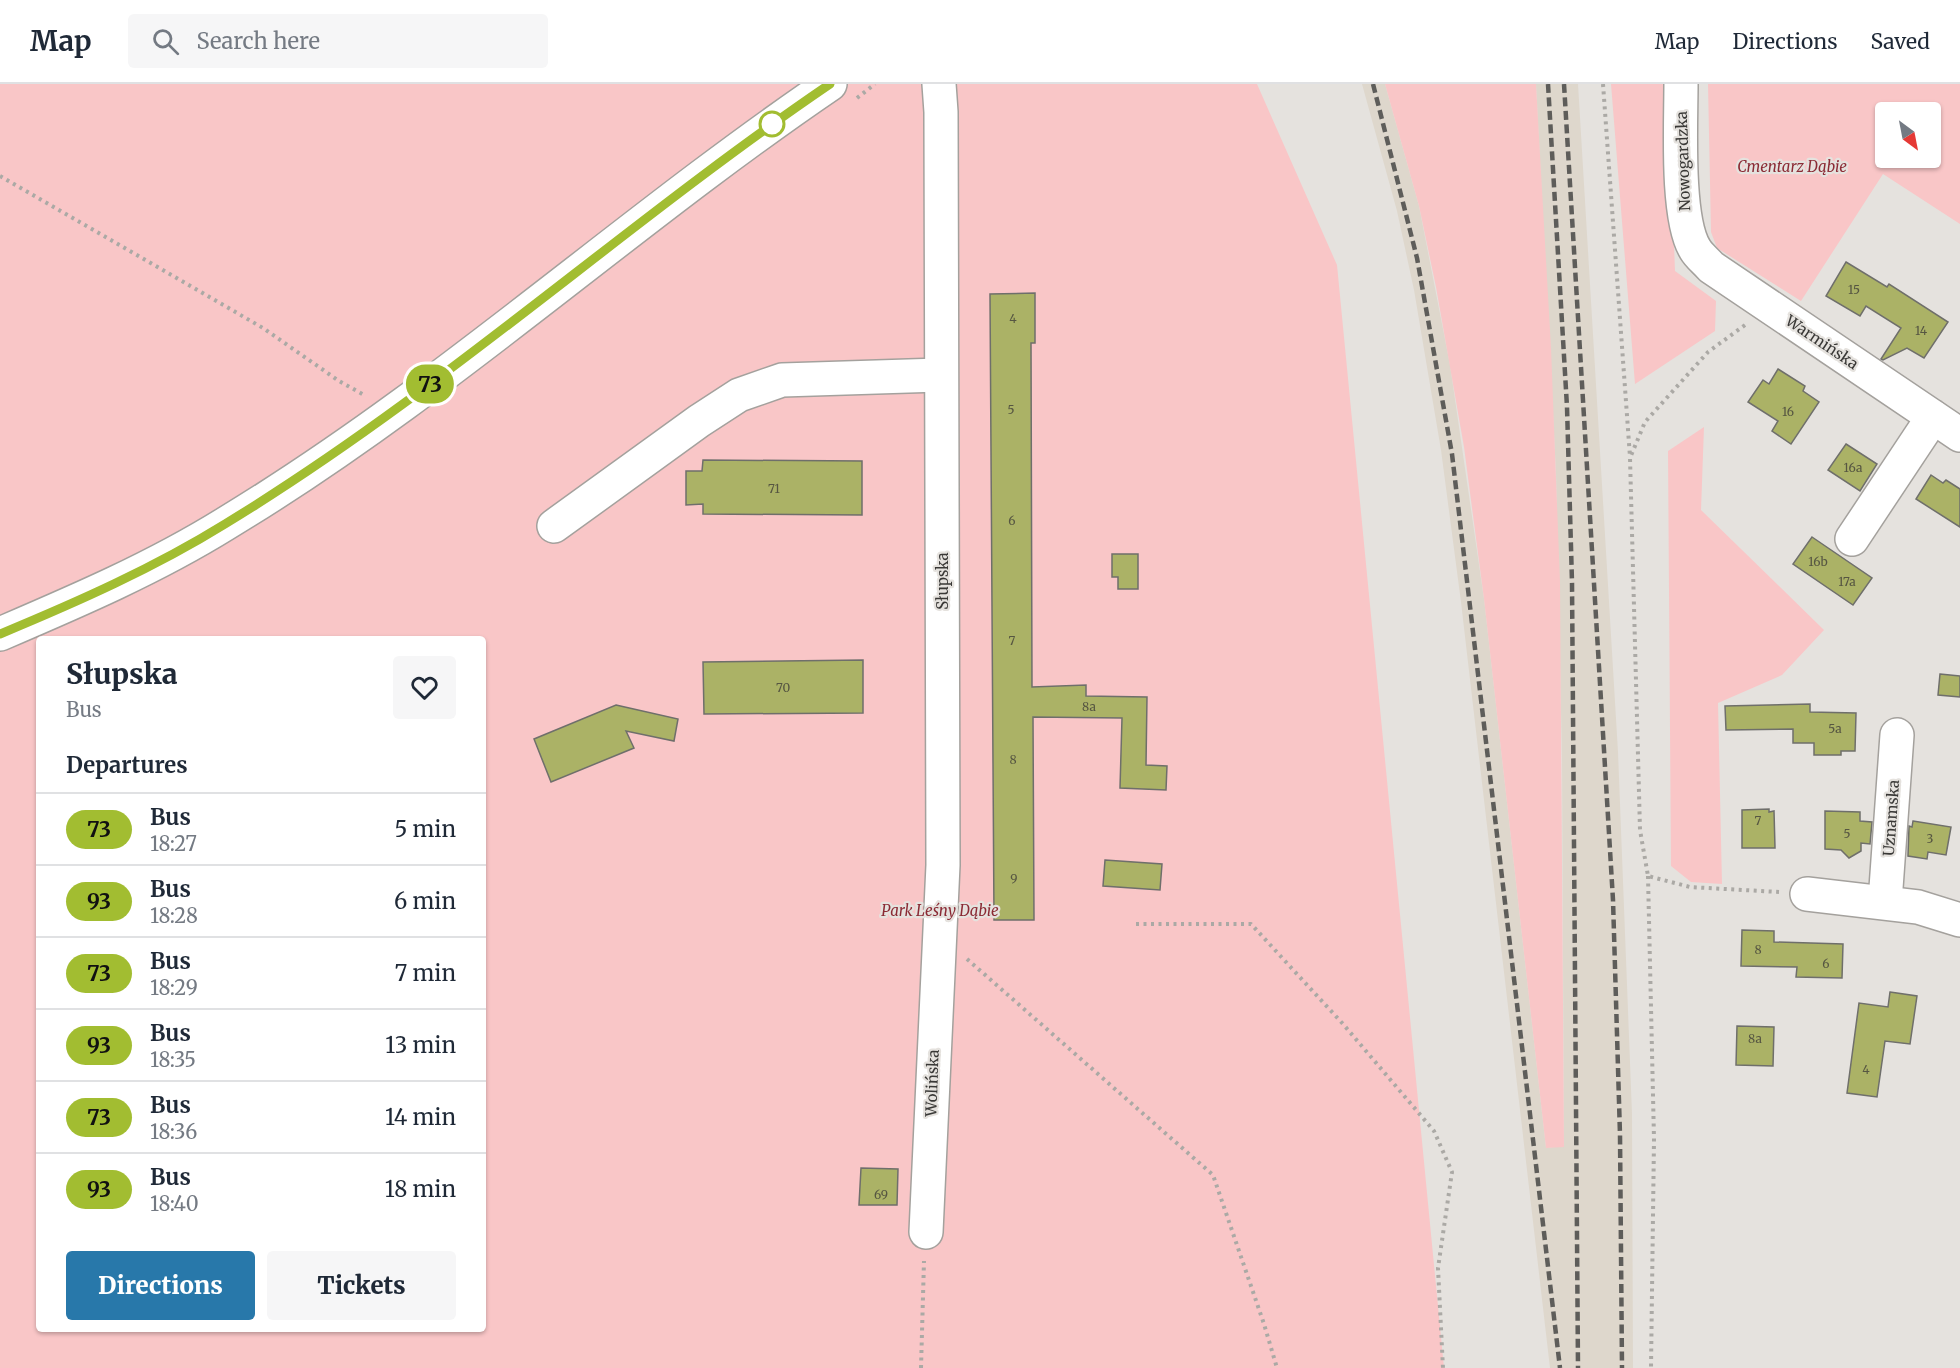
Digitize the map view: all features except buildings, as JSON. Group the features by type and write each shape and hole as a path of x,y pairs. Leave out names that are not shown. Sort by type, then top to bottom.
{"street":[{"path":"0,634 149,567 223,526 281,489 390,414 668,201 830,84"},
{"name":"Słupska","path":"938,934 943,865 941,112 939,84"},
{"name":"Nowogardzka","path":"1681,84 1685,224 1695,249 1711,267"},
{"name":"Warmińska","path":"1711,267 1960,435"},
{"path":"554,526 699,421 739,395 782,380 940,375"},
{"path":"1852,538 1933,417"},
{"name":"Uznamska","path":"1885,902 1897,735"},
{"path":"1807,894 1918,907 1960,920"},
{"name":"Wolińska","path":"925,1244 938,934"}],"path":[{"path":"1603,84 1630,458 1640,830 1648,876 1654,1139 1651,1368"},
{"path":"0,176 262,328 339,381 372,399 390,414"},
{"path":"1630,458 1645,422 1708,352 1770,307"},
{"path":"1648,876 1690,887 1807,894"},
{"path":"1136,924 1251,924 1343,1024 1434,1131 1452,1172 1438,1268 1443,1368"},
{"path":"938,934 1213,1175 1277,1368"},
{"path":"921,1368 925,1244"}],"shaded area":[{"path":"1362,84 1385,84 1419,206 1450,365 1484,599 1546,1148 1564,1146 1562,757 1556,473 1536,84 1578,84 1618,752 1632,1114 1633,1368 1550,1368 1461,602 1441,450 1414,290 1397,211"}],"green space":[{"name":"Park Leśny Dąbie","path":"0,84 1257,84 1337,265 1444,1368 0,1368"},
{"path":"1385,84 1536,84 1551,348 1560,582 1564,1147 1546,1148 1484,599 1464,447 1436,287 1419,206"},
{"path":"1611,84 1668,84 1675,271 1716,301 1715,331 1635,384"},
{"name":"Cmentarz Dąbie","path":"1708,84 1960,84 1960,224 1883,174 1801,301 1717,248 1711,232"},
{"path":"1704,427 1701,510 1824,630 1782,675 1718,703 1722,884 1691,882 1671,866 1668,451"}],"railway":[{"path":"1373,84 1417,258 1452,454 1560,1368"},
{"path":"1548,84 1567,407 1572,582 1578,1368"},
{"path":"1564,84 1613,900 1620,1135 1622,1368"}],"bus line":[{"name":"73","path":"0,634 149,567 223,526 281,489 390,414 668,201 785,114 830,84"}]}
